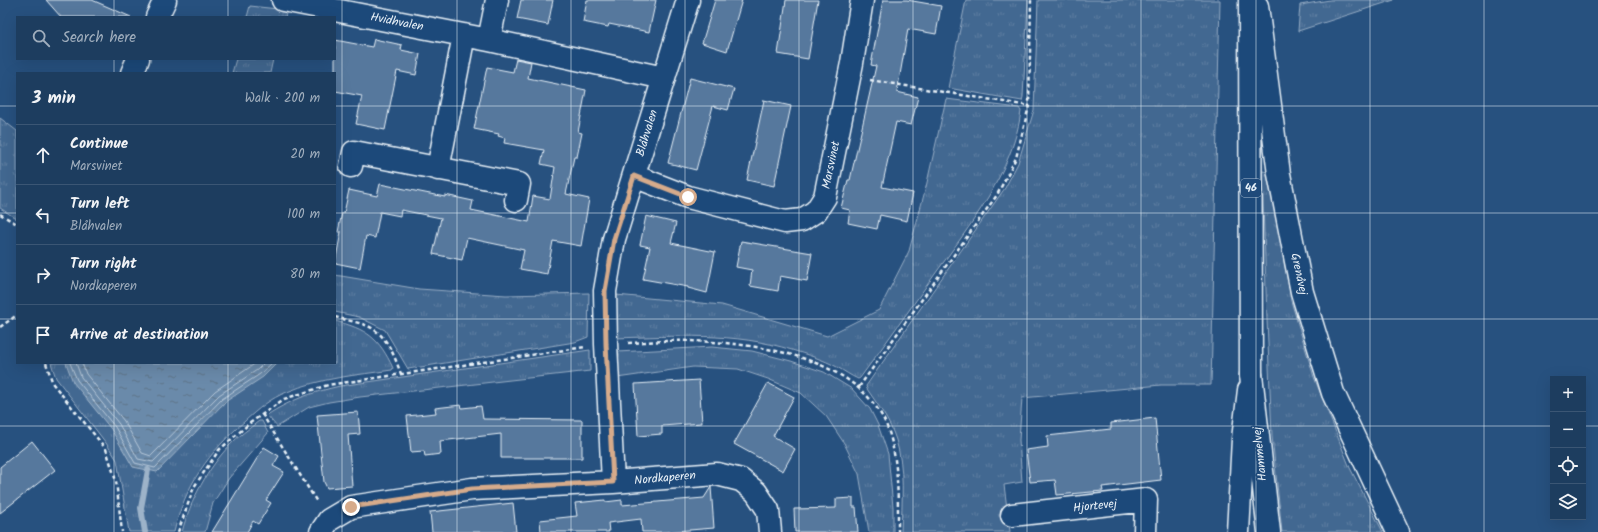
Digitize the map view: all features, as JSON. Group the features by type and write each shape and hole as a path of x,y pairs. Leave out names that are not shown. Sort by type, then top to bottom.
{"main road":[{"path":"157,16 165,0"},
{"name":"Hvidhvalen","path":"283,0 489,40 664,78"},
{"path":"489,40 497,0"},
{"name":"Blåhvalen","path":"613,482 606,344 605,291 614,239 688,0"},
{"name":"Marsvinet","path":"634,176 688,197 785,222 802,220 816,211 825,196 850,76 862,0"},
{"name":"46","path":"1250,0 1251,375"},
{"name":"Grenåvej","path":"1256,0 1279,174 1302,292 1333,393 1398,532"},
{"path":"438,169 464,35"},
{"path":"132,72 138,60"},
{"path":"351,166 354,152 519,184 516,200"},
{"path":"1238,532 1243,439 1251,375"},
{"name":"Hammelvej","path":"1251,375 1269,532"},
{"name":"Nordkaperen","path":"325,526 351,507 472,489 613,482 717,474 741,480 756,492 768,510 770,532"},
{"name":"Hjortevej","path":"1012,515 1146,500 1145,532"}],"path":[{"path":"859,388 997,195 1016,158 1028,106 1032,0"},
{"path":"850,76 1028,106"},
{"path":"0,214 16,223"},
{"path":"0,327 16,316"},
{"path":"336,317 368,326 382,337 392,351 400,374"},
{"path":"178,532 194,487 219,450 262,414 284,399 328,385 606,344 690,341 723,342 766,349 803,359 834,371 859,388 872,402 882,417 889,437 897,469 898,532"},
{"path":"46,364 53,384 106,449 116,481 122,532"},
{"path":"262,414 325,526"}],"green space":[{"path":"966,0 1028,0 1022,101 948,88"},
{"path":"1038,0 1220,0 1211,385 1161,385 1022,398 1019,440 1022,482 1004,485 1010,532 901,532 902,474 899,451 890,426 866,386 1005,188 1018,163 1034,110"},
{"path":"1330,0 1394,0 1298,31 1300,5"},
{"path":"250,6 287,10 285,16 247,16"},
{"path":"236,60 273,60 270,72 232,72"},
{"path":"946,99 1019,108 1021,111 1017,133 1000,176 988,197 962,237 860,378 858,379 832,364 809,355 770,344 749,340 705,336 616,338 616,295 722,305 827,336 879,310 909,251 926,187"},
{"path":"0,118 16,130 16,218 0,208"},
{"path":"1262,171 1269,172 1291,301 1314,377 1350,468 1383,532 1282,532 1272,436"},
{"path":"336,275 419,289 506,295 589,293 588,337 575,342 408,369 385,330 359,317 336,312"},
{"path":"336,321 364,331 371,336 383,349 393,368 392,370 312,383 281,394 255,412 220,445 200,470 185,499 174,532 129,532 117,460 106,443 56,378 51,364 336,364"},
{"path":"712,347 752,351 791,361 824,372 852,389 870,409 878,425 888,454 893,507 893,532 869,532 859,474 844,443 826,416 801,393 768,379 738,369 693,367 617,378 617,352"},
{"path":"590,350 590,371 360,397 329,402 309,407 277,427 267,415 302,397 340,386"},
{"path":"259,421 262,421 268,433 229,478 213,503 205,532 182,532 185,520 207,474 233,442"}],"water":[{"path":"66,364 276,364 263,377 225,402 157,472 133,467 111,429 73,382"}],"building":[{"path":"46,0 92,0 129,16 60,16"},
{"path":"521,0 553,0 548,25 517,19"},
{"path":"587,0 656,0 649,32 609,24 608,27 583,22"},
{"path":"715,0 742,0 727,51 702,43"},
{"path":"786,0 818,0 808,59 778,54"},
{"path":"883,0 907,0 941,6 936,34 908,29 897,92 918,97 911,125 896,122 882,187 913,193 907,221 880,215 877,229 848,223 850,210 841,208 848,180 850,180 876,66 871,65"},
{"path":"374,39 402,45 401,50 420,54 416,75 397,71 385,130 356,124 362,96 336,91 336,40 372,47"},
{"path":"516,59 531,62 528,78 586,90 578,132 582,133 577,157 574,157 566,194 589,199 581,246 553,241 547,274 520,269 524,250 467,238 462,260 433,254 441,218 401,210 400,216 380,212 375,238 366,236 360,268 336,263 341,232 338,232 349,190 377,196 380,184 445,197 445,195 473,201 471,210 529,222 533,196 550,199 555,167 541,164 544,150 504,143 505,138 498,136 499,134 474,129 487,67 513,72"},
{"path":"690,78 734,89 728,110 713,106 696,170 668,163"},
{"path":"764,100 791,106 774,186 747,180"},
{"path":"646,216 676,223 671,243 715,252 707,293 688,287 643,279 650,247 640,245"},
{"path":"741,241 812,253 807,281 780,276 778,291 750,286 752,270 736,267"},
{"path":"699,380 702,423 662,426 662,434 638,436 635,384"},
{"path":"768,383 794,397 773,436 795,449 783,471 734,444"},
{"path":"461,405 462,408 481,406 483,419 582,420 582,458 501,458 501,434 440,441 441,454 425,456 424,451 411,452 407,416 436,413 435,408"},
{"path":"358,412 360,434 348,435 352,486 327,488 324,482 317,415"},
{"path":"1155,418 1161,480 1102,487 1103,491 1057,495 1055,480 1030,482 1026,450 1048,447 1047,436 1111,429 1111,423"},
{"path":"32,441 55,470 0,513 0,467"},
{"path":"264,447 279,456 273,466 284,472 266,500 271,503 258,524 253,521 247,532 212,532"},
{"path":"711,487 714,528 665,532 642,532 641,519 608,523 609,532 541,532 540,520 577,516 575,503 622,500 622,505 704,498"},
{"path":"853,498 853,507 856,507 858,532 795,532 794,509 836,508 836,499"},
{"path":"513,503 516,532 432,532 430,512"}],"waterway":[{"path":"145,532 141,508 148,470"}],"route":[{"path":"351,507 472,489 613,482 606,344 605,291 614,239 634,176 688,197"}]}
